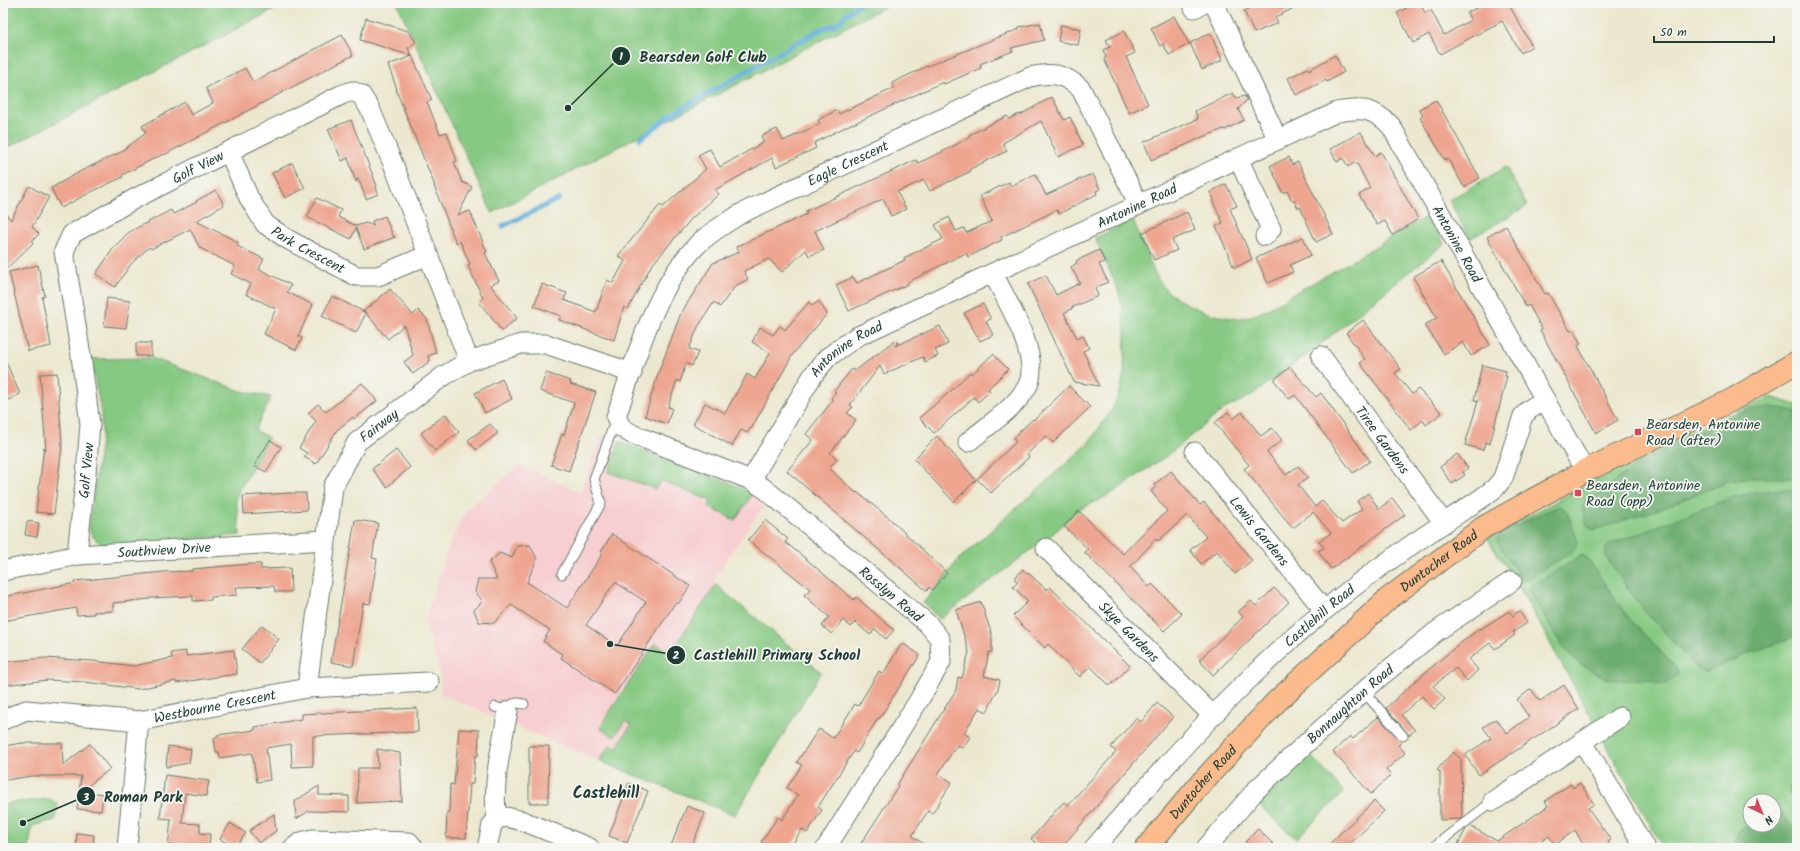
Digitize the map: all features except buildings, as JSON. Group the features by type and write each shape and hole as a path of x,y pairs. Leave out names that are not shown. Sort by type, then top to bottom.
{"main road":[{"name":"Duntocher Road","path":"1146,848 1202,782 1277,701 1388,599 1484,527 1585,471 1730,401 1797,362"}],"street":[{"path":"1214,3 1278,140"},
{"name":"Eagle Crescent","path":"616,417 651,319 668,285 684,260 698,244 719,227 742,213 1030,77 1045,74 1058,75 1072,81 1081,88 1139,205"},
{"name":"Golf View","path":"78,555 90,424 81,356 64,252 72,234 136,198 341,95 352,91 361,95 370,109 394,166 469,361"},
{"name":"Antonine Road","path":"751,480 813,375 828,357 856,338 1337,112 1358,108 1370,110 1386,121 1399,139 1585,471"},
{"name":"Park Crescent","path":"229,152 249,198 265,224 287,239 356,276 378,276 428,255"},
{"path":"1238,158 1271,229 1265,236"},
{"path":"968,442 1015,403 1027,387 1031,376 1031,363 1028,348 993,273"},
{"name":"Fairway","path":"307,688 333,487 357,442 442,377 469,361 521,344 546,344 632,373"},
{"name":"Tiree Gardens","path":"1321,356 1444,523"},
{"name":"Castlehill Road","path":"1094,848 1140,794 1212,715 1270,658 1324,610 1388,561 1496,487 1503,478 1523,416 1530,408 1545,400"},
{"name":"Rosslyn Road","path":"616,417 622,428 632,434 751,480 765,489 923,621 940,639 941,662 919,700 826,848"},
{"name":"Lewis Gardens","path":"1195,452 1324,610"},
{"name":"Southview Drive","path":"3,571 78,555 326,540"},
{"name":"Skye Gardens","path":"1046,548 1212,715"},
{"name":"Bonnaughton Road","path":"1206,848 1256,790 1364,692 1437,631 1512,581"},
{"name":"Westbourne Crescent","path":"3,720 26,710 139,721 307,688 428,682"},
{"path":"497,819 495,809 495,790 509,708"},
{"path":"1493,801 1620,718"},
{"path":"127,848 139,721"},
{"path":"1583,742 1645,848"},
{"path":"487,848 492,825 497,819 506,817 523,821 590,848"},
{"path":"293,848 302,842 313,839 409,842 414,848"}],"lane":[{"path":"562,574 601,504 594,479 616,417"},
{"path":"1364,692 1403,736"},
{"path":"1432,848 1493,801"}],"shaded area":[{"path":"601,435 740,487 765,504 716,575 716,585 821,672 735,815 599,761 440,694 441,679 425,619 450,544 465,512 520,465 580,492"}],"green space":[{"path":"3,3 287,3 3,150"},
{"path":"397,3 892,3 492,213"},
{"path":"1506,167 1527,206 1470,239 1449,200"},
{"path":"1429,215 1444,244 1317,347 1252,395 1223,410 1172,452 1111,494 1078,510 1055,532 940,619 923,603 960,558 1087,445 1111,411 1120,391 1124,373 1125,336 1123,312 1118,290 1095,238 1133,220 1153,268 1166,290 1199,310 1225,317 1237,318 1247,317 1265,311"},
{"path":"152,358 241,391 271,397 255,430 269,438 236,496 240,535 110,546 102,544 96,540 90,532 89,528 102,433 101,411 91,359"},
{"path":"1771,397 1797,405 1797,848 1663,848 1518,585 1487,538 1677,437"},
{"path":"1768,407 1782,408 1797,413 1797,478 1744,478 1725,483 1654,511 1593,530 1587,526 1582,509 1585,503 1642,461 1673,444 1750,409"},
{"path":"620,442 740,487 752,495 735,520 709,507 711,501 662,481 655,489 608,472"},
{"path":"1797,489 1797,636 1747,654 1706,672 1696,667 1637,602 1606,557 1606,548 1611,544 1733,497 1771,490"},
{"path":"1560,506 1567,511 1578,542 1574,551 1525,580 1521,579 1498,543 1497,539 1500,534"},
{"path":"1582,555 1588,559 1627,616 1677,669 1678,674 1667,684 1661,684 1648,680 1613,680 1606,678 1580,664 1565,651 1528,588"},
{"path":"716,585 821,672 735,815 599,761 610,745 616,748 631,725 625,721 614,737 601,729 603,722 655,643 670,653"},
{"path":"1310,755 1344,792 1296,839 1259,805"},
{"path":"1797,774 1797,809 1791,799 1790,788"},
{"path":"49,799 58,804 55,820 32,826 29,848 3,848 3,806 9,803"},
{"path":"1782,813 1797,833 1797,848 1739,848 1734,841 1742,829 1742,833 1782,833"}],"waterway":[{"path":"640,139 671,115 821,29 835,25 861,3"},
{"path":"503,226 559,199"}],"place":[{"name":"Bearsden Golf Club","path":"568,108"},
{"name":"Bearsden, Antonine Road (after)","path":"1638,432"},
{"name":"Bearsden, Antonine Road (opp)","path":"1578,493"},
{"name":"Castlehill Primary School","path":"610,644"},
{"name":"Roman Park","path":"23,823"}],"district":[{"name":"Castlehill","path":"606,792"}]}
